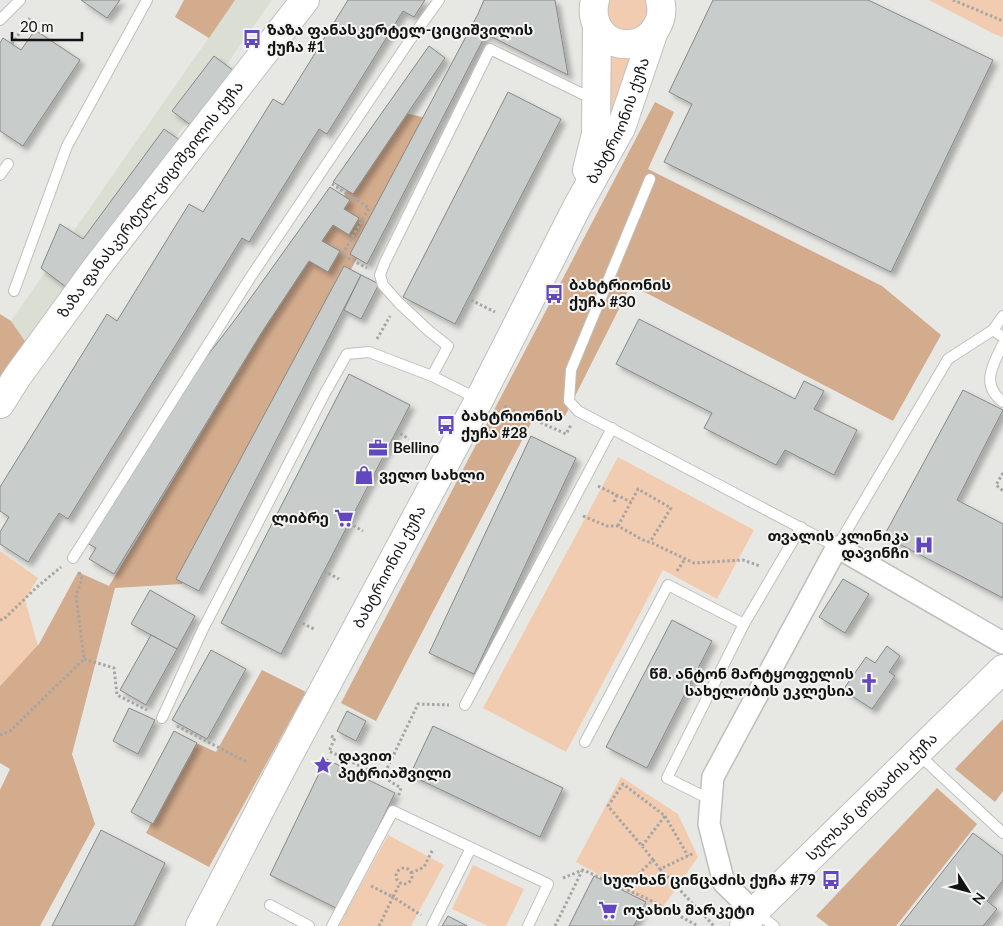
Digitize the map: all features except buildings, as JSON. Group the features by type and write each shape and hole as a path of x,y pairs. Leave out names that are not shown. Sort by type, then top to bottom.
{"street":[{"name":"ზაზა ფანასკერტელ-ციციშვილის ქუჩა","path":"0,404 17,377 97,267 305,0"},
{"path":"594,8 610,40 629,44 647,38 662,12"},
{"name":"ბახტრიონის ქუჩა","path":"577,207 596,134 597,101 594,8"},
{"name":"ბახტრიონის ქუჩა","path":"200,926 282,768 490,402 577,207 621,128 662,12"},
{"path":"757,921 724,883 709,824 713,778 837,547 1003,643"},
{"name":"სულხან ცინცაძის ქუჩა","path":"757,921 918,753 1003,669"}],"lane":[{"path":"0,20 20,0"},
{"path":"14,291 67,146 147,0"},
{"path":"74,558 250,278 439,0"},
{"path":"432,376 448,346 398,303 383,285 380,275 384,262 490,49 597,101"},
{"path":"0,175 8,164"},
{"path":"650,179 571,370 569,401 578,411 837,547 948,359 993,330 1003,316"},
{"path":"993,330 1003,336"},
{"path":"1003,344 992,367 990,386 997,398 1003,402"},
{"path":"158,716 347,354 369,352 432,376 490,402"},
{"path":"465,705 612,428"},
{"path":"711,800 667,778 744,624 801,527"},
{"path":"586,742 668,585 744,624"},
{"path":"918,753 1003,833"},
{"path":"332,926 393,812 548,884 528,926"},
{"path":"432,926 471,848"},
{"path":"270,905 309,926"}],"path":[{"path":"953,0 1003,21"},
{"path":"12,44 30,18"},
{"path":"347,194 369,208 342,255 380,275"},
{"path":"471,300 496,312"},
{"path":"369,352 398,303"},
{"path":"490,402 566,434"},
{"path":"396,431 409,439"},
{"path":"1003,473 996,485 1003,491"},
{"path":"373,476 387,483"},
{"path":"586,479 631,502"},
{"path":"618,526 638,489 671,508 650,542"},
{"path":"614,502 617,495"},
{"path":"569,510 607,526 618,526 643,540 694,563 743,560 775,571"},
{"path":"349,524 363,530"},
{"path":"0,620 37,587 74,558 82,579 76,596 84,659"},
{"path":"324,571 339,579"},
{"path":"298,621 314,629"},
{"path":"84,659 114,668 118,694 158,716"},
{"path":"0,735 10,731 84,659"},
{"path":"383,777 418,704 465,705"},
{"path":"189,732 247,762"},
{"path":"330,736 335,738 329,751 383,777 401,788 393,812"},
{"path":"688,856 665,816 623,784 608,806 660,868 714,926"},
{"path":"642,846 665,816"},
{"path":"411,873 424,867 440,834"},
{"path":"660,868 714,844"},
{"path":"624,888 653,860"},
{"path":"405,868 411,873 410,881 405,884 400,883 395,878 398,870 405,868"},
{"path":"548,884 583,870 650,900 698,926"},
{"path":"555,926 583,870"},
{"path":"357,879 393,897 418,913 432,926"},
{"path":"379,926 400,883"}],"shaded area":[{"path":"184,0 235,0 209,38 175,17"},
{"path":"235,0 272,0 29,347 11,321"},
{"path":"609,0 646,0 648,4 647,19 636,30 622,31 612,24 609,19 607,7"},
{"path":"929,0 1003,0 1003,37 994,34"},
{"path":"603,44 635,54 610,126"},
{"path":"655,102 674,112 648,169 882,286 941,335 893,421 631,285 565,416 550,408 531,423 376,721 341,703"},
{"path":"395,111 432,119 182,584 115,588 72,754 95,824 40,926 0,926 0,790 10,769 0,763 0,686 39,644 78,572 109,586"},
{"path":"0,314 11,321 29,347 0,391"},
{"path":"618,457 754,530 717,599 663,570 566,752 483,708"},
{"path":"0,551 38,578 25,600 38,646 0,686"},
{"path":"262,670 306,692 209,867 146,833 194,742 216,752"},
{"path":"1003,719 1003,791 995,802 955,769"},
{"path":"621,777 678,814 698,857 661,910 576,862"},
{"path":"937,788 977,824 896,926 829,926 816,916"},
{"path":"388,835 444,865 411,926 339,926"},
{"path":"473,865 524,889 506,926 488,926 452,909"}],"place":[{"name":"ზაზა ფანასკერტელ-ციციშვილის ქუჩა #1","path":"252,39"},
{"name":"ბახტრიონის ქუჩა #30","path":"554,294"},
{"name":"ბახტრიონის ქუჩა #28","path":"446,425"},
{"name":"Bellino","path":"378,448"},
{"name":"ველო სახლი","path":"364,475"},
{"name":"ლიბრე","path":"344,518"},
{"name":"თვალის კლინიკა დავინჩი","path":"924,545"},
{"name":"წმ. ანტონ მარტყოფელის სახელობის ეკლესია","path":"869,683"},
{"name":"დავით პეტრიაშვილი","path":"323,765"},
{"name":"სულხან ცინცაძის ქუჩა #79","path":"831,880"},
{"name":"ოჯახის მარკეტი","path":"608,910"}]}
